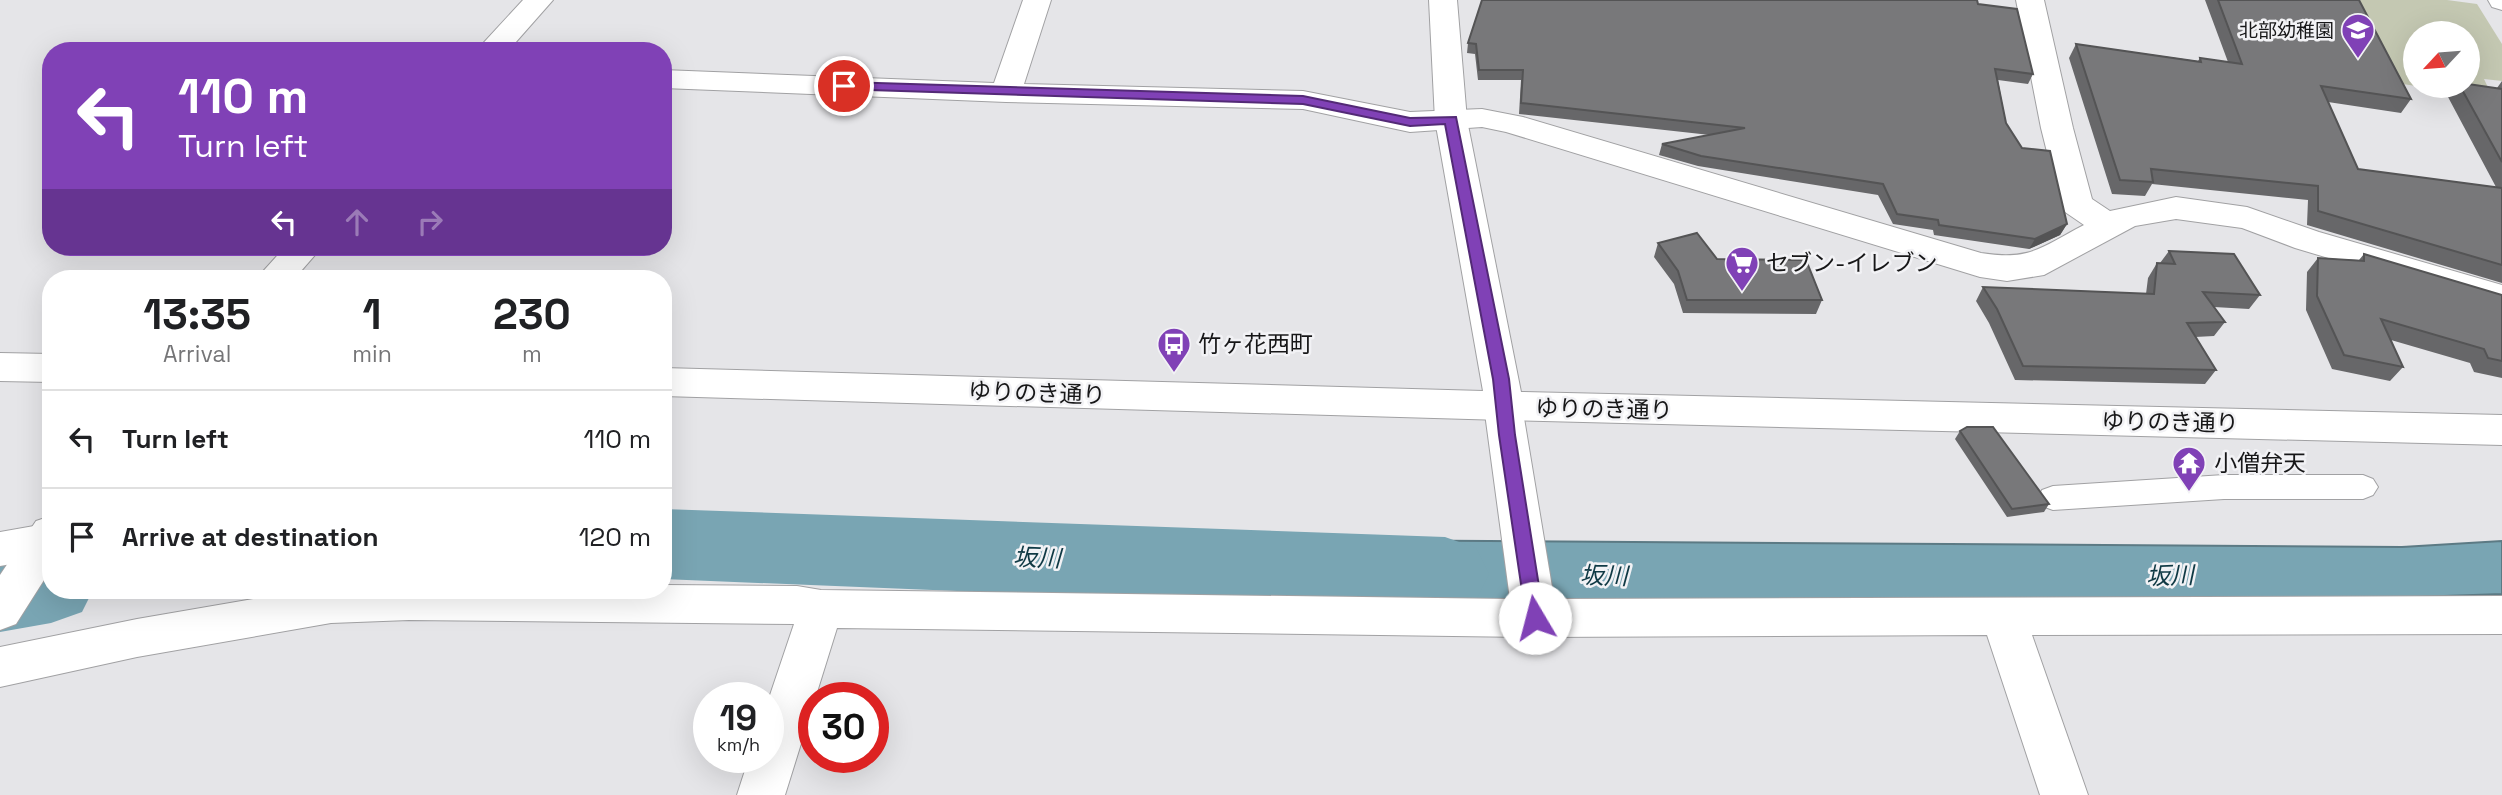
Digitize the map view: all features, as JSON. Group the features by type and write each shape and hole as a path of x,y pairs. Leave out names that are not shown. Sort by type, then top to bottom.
{"street":[{"path":"499,42 539,0"},
{"path":"1006,93 1037,0"},
{"path":"1443,0 1451,120 1501,379 1534,612"},
{"path":"2030,0 2057,128 2077,204 2108,226"},
{"path":"672,79 1006,93 1303,100 1410,122 1482,118 1512,124 1980,265 2007,269 2032,267 2126,217 2176,208 2247,218 2307,240 2502,298"},
{"path":"283,270 296,256"},
{"path":"0,367 42,368"},
{"name":"ゆりのき通り","path":"672,382 2502,430"},
{"path":"2053,498 2224,487 2362,487"},
{"path":"0,611 37,543"},
{"path":"0,667 137,638 331,604 409,602 2002,618 2502,615"},
{"path":"761,795 821,608"},
{"path":"2002,618 2018,656 2064,795"}],"green space":[{"path":"2347,0 2447,0 2477,4 2502,44 2502,81 2484,79 2493,98 2480,96 2480,21 2403,21 2403,84 2390,82"}],"water":[{"path":"1336,540 2402,547 2502,541 2502,594 2182,605 1336,605"}],"building":[{"path":"1482,0 1977,0 1978,4 2017,9 2033,74 1995,69 2006,123 2022,148 2050,151 2067,224 2035,239 1939,225 1938,220 1897,214 1883,184 1701,156 1662,144 1745,128 1521,103 1523,70 1479,70 1476,44 1468,43"},
{"path":"2218,0 2359,0 2403,84 2403,98 2321,86 2358,169 2502,188 2502,265 2318,211 2318,186 2151,169 2153,182 2120,180 2076,44 2201,62 2200,58 2242,64"},
{"path":"2480,86 2502,89 2502,162 2467,98 2480,98"},
{"path":"1697,233 1717,259 1806,260 1822,300 1687,300 1678,271 1658,243"},
{"path":"2169,251 2234,254 2260,295 2203,292 2225,322 2187,323 2216,370 2023,366 1997,309 1983,287 2154,294 2157,263 2175,264"},
{"path":"2364,254 2502,295 2502,361 2488,358 2484,349 2381,319 2403,367 2344,355 2317,296 2318,258 2364,261"},
{"path":"1967,427 1993,427 2049,504 2012,509 1960,431"}],"waterway":[{"name":"坂川","path":"672,544 1445,574"},
{"name":"坂川","path":"0,595 42,588"}],"place":[{"name":"北部幼稚園","path":"2358,60"},
{"name":"セブン-イレブン","path":"1742,293"},
{"name":"竹ヶ花西町","path":"1174,374"},
{"name":"小僧弁天","path":"2189,493"}],"route":[{"path":"844,86 1303,100 1410,122 1451,120 1501,379 1535,618"}]}
